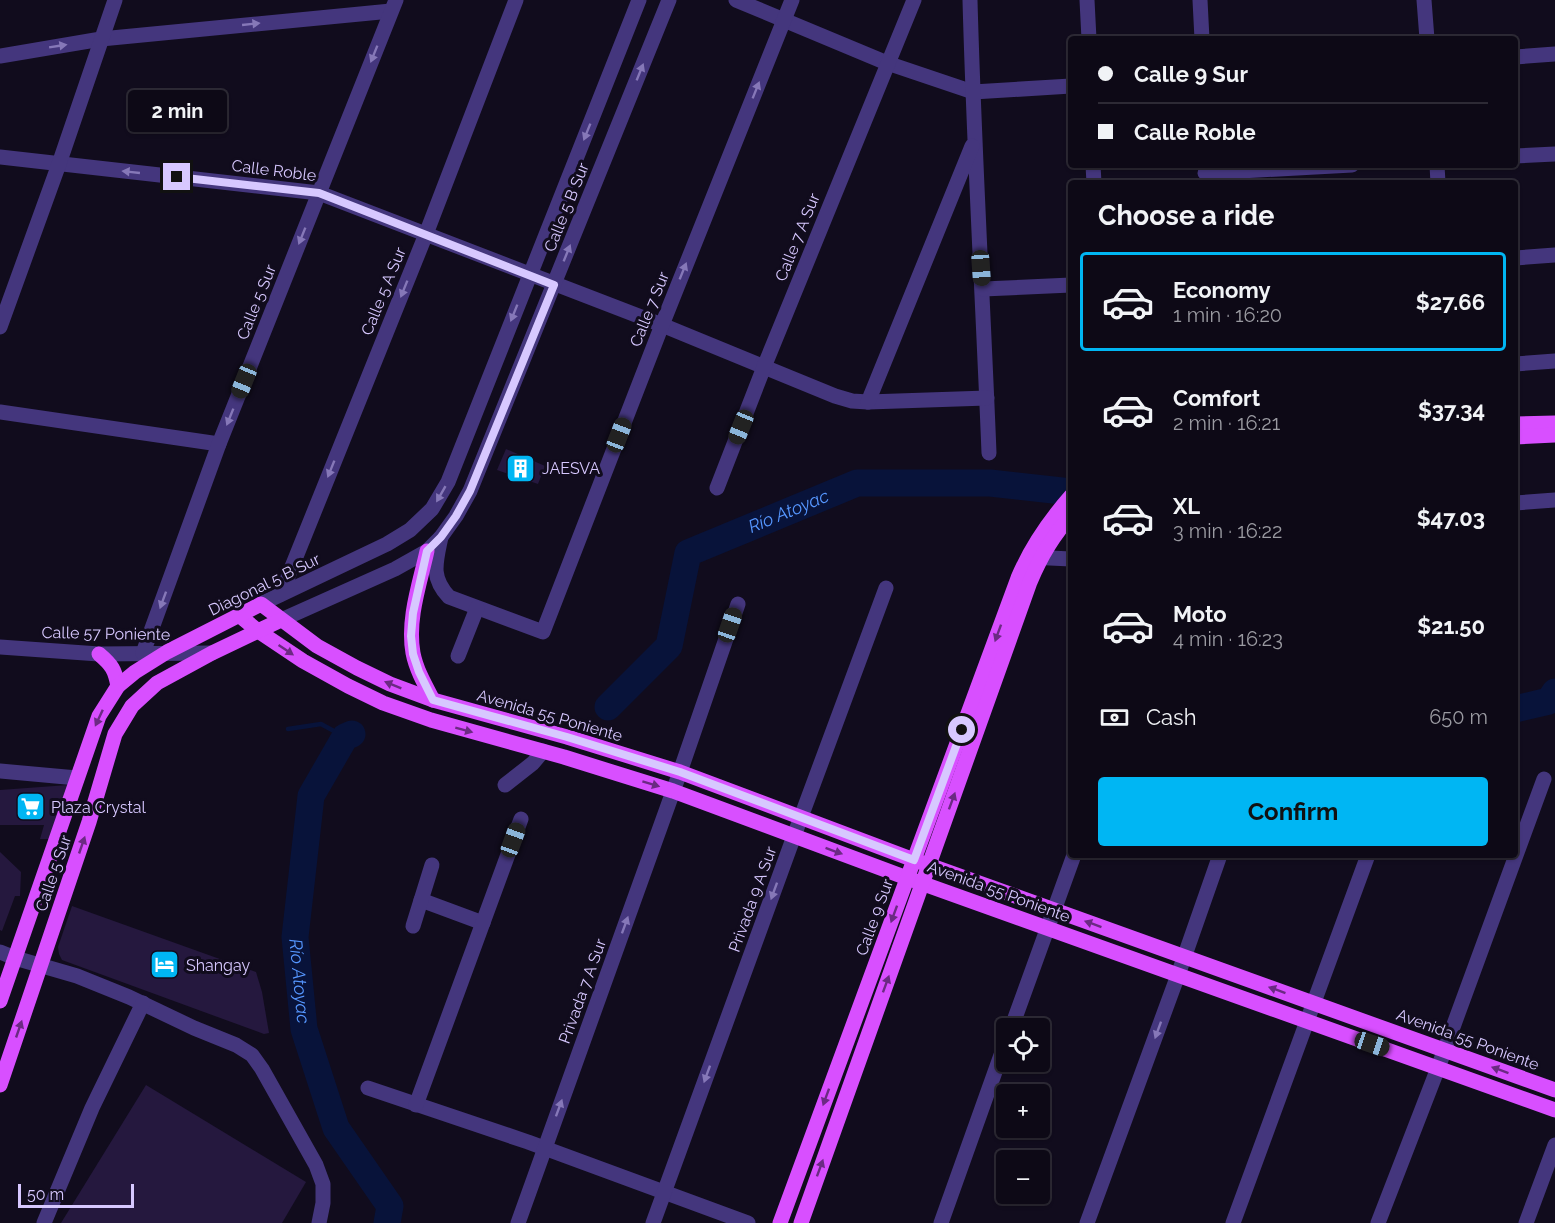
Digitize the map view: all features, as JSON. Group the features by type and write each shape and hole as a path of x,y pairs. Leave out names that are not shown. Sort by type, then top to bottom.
{"main road":[{"path":"1518,424 1555,423"},
{"path":"1518,437 1555,435"},
{"name":"Calle 9 Sur","path":"801,1223 922,883 921,862 1018,578 1062,518 1068,503"},
{"path":"427,551 413,613 411,636 413,654 419,672 433,700"},
{"name":"Avenida 55 Poniente","path":"261,604 317,646 357,669 390,684 433,700 567,737 680,772 921,862 1555,1090"},
{"name":"Diagonal 5 B Sur","path":"135,672 167,652 261,604"},
{"name":"Avenida 55 Poniente","path":"240,616 303,661 383,703 431,720 673,791 907,878 1555,1110"},
{"path":"212,653 280,620"},
{"name":"Calle 5 Sur","path":"0,1085 89,822 116,734 132,706 157,683 212,653"},
{"path":"99,654 111,664 118,686"},
{"name":"Calle 5 Sur","path":"0,1000 99,716 118,686 135,672"},
{"path":"64,815 89,822"},
{"name":"Calle 9 Sur","path":"780,1223 907,878 921,862"}],"street":[{"path":"0,327 59,165 115,0"},
{"name":"Calle 5 A Sur","path":"280,594 426,234 516,0"},
{"name":"Calle 5 B Sur","path":"410,530 432,509 448,482 639,0"},
{"name":"Calle 5 B Sur","path":"427,551 441,537 470,491 669,0"},
{"path":"736,0 887,63 973,92 1068,86"},
{"name":"Calle 7 Sur","path":"477,608 543,632 792,0"},
{"name":"Calle 7 A Sur","path":"717,488 914,0"},
{"path":"970,0 974,140 983,289 989,453"},
{"path":"1087,0 1089,36"},
{"path":"1200,0 1202,36"},
{"path":"1424,0 1427,36"},
{"path":"0,56 101,39 394,5"},
{"name":"Calle 5 Sur","path":"143,653 219,444 394,5"},
{"path":"1518,57 1555,54"},
{"path":"868,402 974,140"},
{"path":"1518,156 1555,154"},
{"name":"Calle Roble","path":"0,157 319,193 662,326 835,396 852,401 868,402 987,398"},
{"path":"1205,174 1303,168"},
{"path":"1518,258 1555,255"},
{"path":"983,289 1068,285"},
{"path":"1518,364 1555,361"},
{"path":"0,412 219,444"},
{"path":"1518,503 1555,500"},
{"name":"Diagonal 5 B Sur","path":"261,604 387,544 410,530"},
{"path":"441,537 436,564 436,577 440,588 449,597 477,608 458,656"},
{"path":"280,620 395,569 427,551"},
{"path":"1033,557 1068,559"},
{"name":"Privada 9 A Sur","path":"653,1223 886,588"},
{"name":"Privada 7 A Sur","path":"518,1223 738,604"},
{"name":"Calle 57 Poniente","path":"0,647 99,654 212,653"},
{"path":"505,785 543,752"},
{"path":"0,771 77,778"},
{"path":"1518,849 1544,778"},
{"path":"417,1105 521,819"},
{"path":"1015,1018 1073,858"},
{"path":"1087,1223 1219,858"},
{"path":"1233,1223 1367,858"},
{"path":"1378,1223 1438,1068 1515,858"},
{"path":"413,926 432,865"},
{"path":"421,900 483,923"},
{"path":"0,952 77,976 136,1000 236,1045 252,1055 316,1165 323,1184 323,1203 318,1223"},
{"path":"44,1223 136,1000"},
{"path":"941,1223 996,1069"},
{"path":"368,1088 748,1223"},
{"path":"1526,1223 1555,1145"}],"building":[{"name":"JAESVA","path":"506,449 545,466 538,484 497,470"},
{"name":"Plaza Crystal","path":"68,785 50,839 40,839 44,825 0,825 0,790"},
{"path":"0,852 21,872 20,896 15,896 2,931 0,930"},
{"path":"72,906 256,972 269,1033 264,1034 62,960 58,947"},
{"path":"146,1085 306,1182 282,1223 61,1223"}],"waterway":[{"name":"Río Atoyac","path":"608,707 669,646 688,553 857,483 990,483 1068,492"},
{"name":"Río Atoyac","path":"1518,708 1549,701 1555,692"},
{"path":"288,729 321,724 345,737"},
{"name":"Río Atoyac","path":"352,734 345,737 311,796 295,937 304,1029 336,1128 390,1206 387,1223"}],"place":[{"name":"JAESVA","path":"521,468"},
{"name":"Plaza Crystal","path":"30,807"},
{"name":"Shangay","path":"165,965"}],"route":[{"path":"177,177 319,193 554,285 470,491 441,537 427,551 413,613 411,636 413,654 419,672 433,700 567,737 680,772 914,860 962,730"}]}
